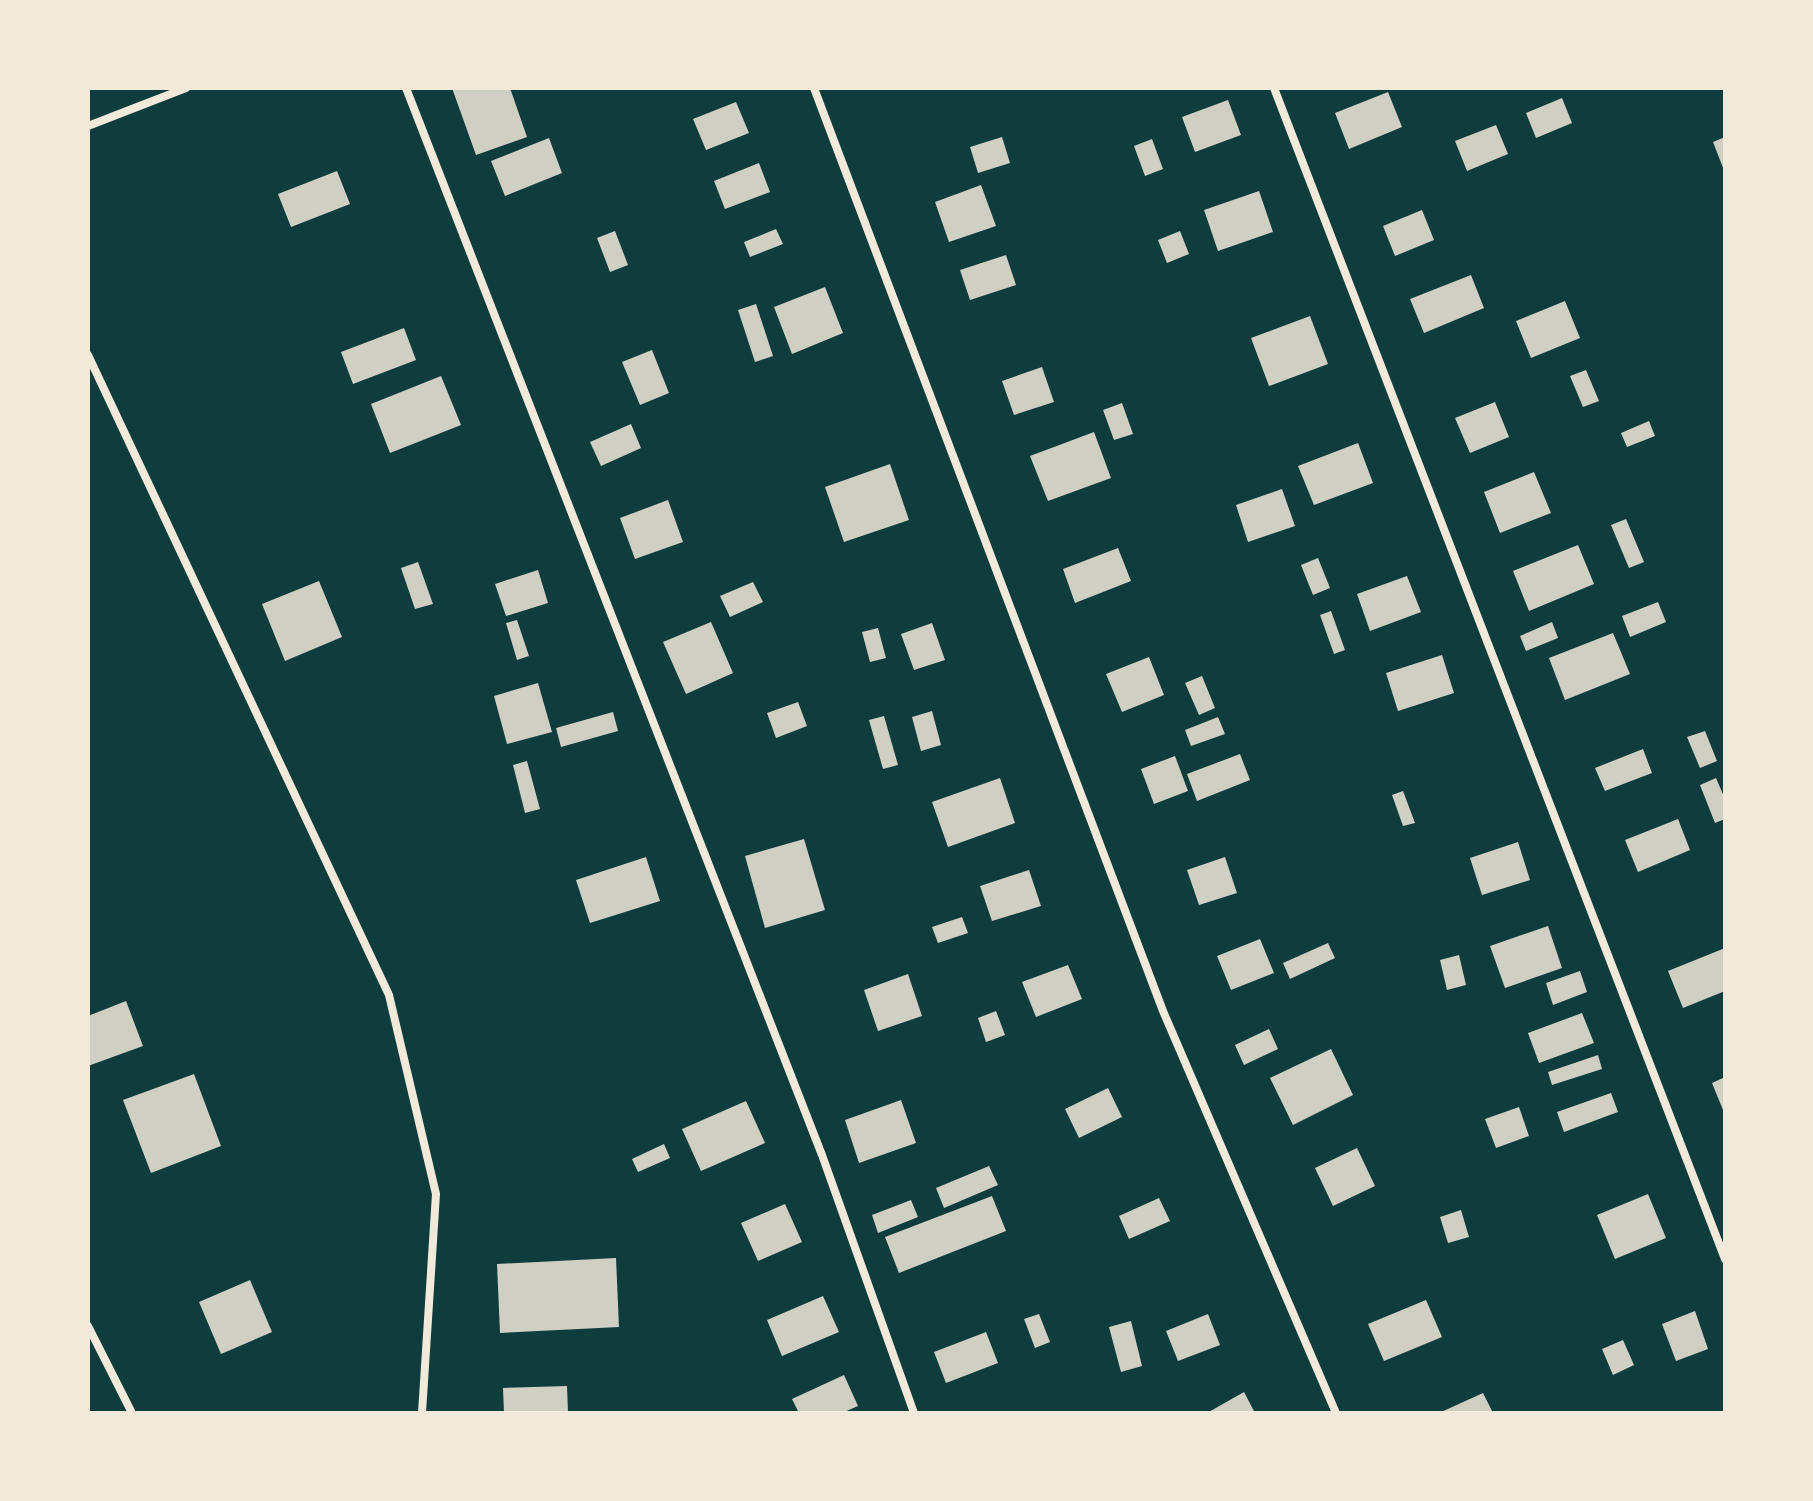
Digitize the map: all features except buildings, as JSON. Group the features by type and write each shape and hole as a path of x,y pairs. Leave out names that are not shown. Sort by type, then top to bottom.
{"street":[{"path":"88,126 186,88"},
{"path":"406,88 822,1155 914,1413"},
{"path":"814,88 1163,1011 1336,1413"},
{"path":"1274,88 1725,1259"},
{"path":"88,355 389,995 436,1194 422,1413"},
{"path":"88,1326 132,1413"}]}
